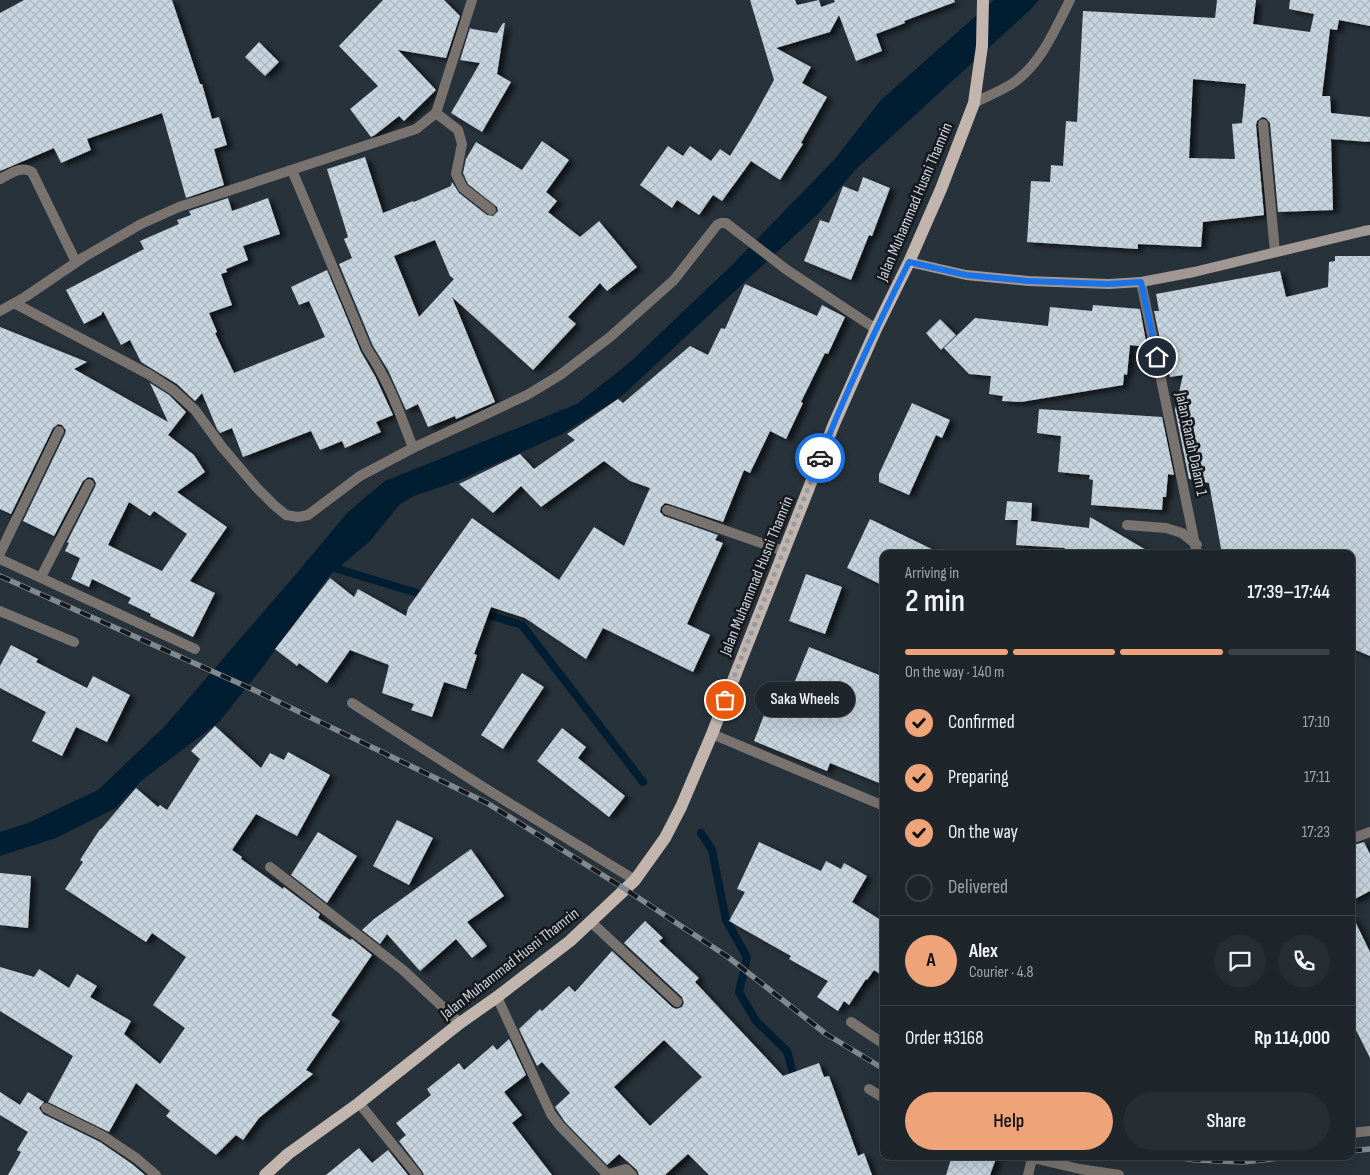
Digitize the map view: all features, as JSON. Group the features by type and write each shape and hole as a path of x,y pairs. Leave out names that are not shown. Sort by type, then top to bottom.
{"main road":[{"name":"Jalan Muhammad Husni Thamrin","path":"265,1175 288,1154 359,1103 460,1023 570,941 635,880 665,838 681,807 712,734 834,424 876,328 909,262 941,189 974,103 982,46 983,0"}],"street":[{"path":"0,311 76,262 141,224 179,207 416,128 436,113 472,0"},
{"path":"974,103 1014,82 1033,66 1046,48 1070,0"},
{"path":"436,113 458,130 462,144 456,174 463,188 491,210"},
{"path":"1263,124 1275,252"},
{"path":"0,179 21,169 27,169 32,172 76,262"},
{"path":"292,170 367,349 383,372 395,398 413,448"},
{"path":"14,302 150,375 173,390 194,410 257,488 286,515 298,518 308,515 360,476 413,448 527,395 560,375 610,338 674,280 719,223 726,223 738,231 787,270 876,328"},
{"path":"909,262 966,275 1028,281 1108,284 1141,282 1194,272 1370,230"},
{"name":"Jalan Ranah Dalam 1","path":"1141,282 1197,549"},
{"path":"0,553 59,431"},
{"path":"40,577 89,484"},
{"path":"667,510 784,551"},
{"path":"1127,525 1166,528 1182,533 1197,549"},
{"path":"0,559 195,649"},
{"path":"0,611 74,642"},
{"path":"352,703 483,788 635,880"},
{"path":"712,734 880,804"},
{"path":"1355,838 1370,832"},
{"path":"270,867 403,970 460,1023"},
{"path":"591,922 677,1002"},
{"path":"497,997 546,1105 560,1126 606,1173 626,1170 632,1175"},
{"path":"851,1022 880,1041"},
{"path":"869,1089 880,1096"},
{"path":"359,1103 417,1175"},
{"path":"46,1108 103,1136 136,1158 156,1175"},
{"path":"1355,1133 1370,1131"},
{"path":"1028,1160 1028,1175"},
{"path":"1039,1160 1119,1175"}],"water":[{"path":"994,0 1039,0 856,169 818,214 623,395 562,434 455,482 414,496 400,504 370,541 330,575 262,668 219,722 141,781 116,808 56,838 0,856 0,832 28,823 98,790 164,727 348,512 385,481 577,404 629,363 730,267 834,160 881,100"}],"building":[{"path":"24,0 172,0 200,84 202,84 212,119 219,117 227,145 214,149 224,185 186,198 162,113 87,139 91,150 61,163 54,148 0,171 0,13"},
{"path":"383,0 444,0 460,16 446,58 398,50 436,90 404,121 399,116 371,137 350,109 378,86 339,46"},
{"path":"750,0 795,0 797,5 819,0 821,7 835,2 834,0 954,0 955,2 904,21 905,23 876,34 882,51 856,61 839,15 830,32 776,48 811,67 802,83 827,97 801,143 803,144 780,180 751,161 722,201 713,195 699,215 677,200 672,208 640,185 668,146 683,156 690,146 711,161 720,149 730,156 774,80"},
{"path":"1217,0 1256,0 1253,24 1310,32 1314,14 1289,9 1290,0 1370,0 1370,26 1339,20 1337,30 1330,29 1322,96 1330,96 1331,113 1370,117 1369,142 1331,139 1333,210 1278,212 1270,123 1266,118 1262,117 1257,121 1256,125 1264,215 1203,222 1201,247 1138,244 1138,249 1027,242 1031,181 1050,182 1051,165 1063,166 1066,121 1077,122 1083,11 1215,18","holes":["1193,79 1246,84 1242,123 1232,124 1235,159 1189,158"]},
{"path":"503,23 505,23 497,74 511,82 482,132 451,113 480,63 460,60 470,28 497,33"},
{"path":"259,42 279,62 265,76 245,57"},
{"path":"542,141 569,160 546,192 557,201 548,212 580,237 599,221 637,267 607,291 600,283 568,317 576,324 533,370 452,297 495,402 456,419 455,416 428,427 418,404 406,410 388,370 373,346 339,264 352,258 344,239 348,237 327,169 365,157 383,213 451,186 452,182 459,193 487,215 493,216 498,211 497,207 468,184 463,173 466,159 476,142 522,170","holes":["435,240 450,276 454,279 419,317 394,256"]},
{"path":"863,177 890,188 872,236 869,235 851,280 804,261 820,220 829,223 843,186 858,192"},
{"path":"228,198 232,211 268,198 280,234 243,246 248,260 226,269 227,272 221,274 232,305 209,313 217,332 215,333 234,373 325,337 309,301 299,305 291,287 327,270 361,352 375,376 393,415 376,422 381,432 345,448 342,441 320,450 311,431 243,457 232,428 220,433 217,429 202,393 195,401 177,384 141,362 130,340 121,345 103,311 101,315 84,324 66,290 144,249 140,241 179,224 177,220 191,215 189,211"},
{"path":"1335,256 1370,256 1370,656 1355,650 1355,550 1221,550 1209,483 1189,479 1175,410 1183,375 1170,377 1165,349 1162,349 1154,311 1159,311 1156,294 1280,271 1286,297 1328,287 1329,262 1335,261"},
{"path":"745,284 817,316 822,305 845,317 828,354 825,353 801,402 803,403 786,439 770,431 750,473 744,470 723,522 665,503 661,507 660,512 664,516 718,535 715,540 723,543 687,624 710,635 693,672 603,628 586,659 525,618 491,607 474,654 477,655 466,689 444,682 432,717 411,710 414,704 382,693 389,665 350,650 327,683 299,663 297,666 275,649 330,578 354,597 358,589 406,616 408,608 472,518 559,580 594,527 624,546 650,488 630,481 604,461 541,507 521,486 493,513 459,484 520,454 534,469 575,440 567,434 618,399 623,403 690,346 708,355 721,328 725,329"},
{"path":"1093,305 1140,309 1147,347 1130,345 1127,375 1124,374 1123,385 1021,402 1002,401 1003,396 989,394 991,376 969,374 944,348 975,318 1048,326 1050,307 1092,311"},
{"path":"940,319 956,335 941,350 926,333"},
{"path":"0,327 87,362 74,369 168,422 150,383 169,395 186,412 168,435 194,455 205,472 177,492 227,527 190,581 215,593 193,637 150,616 151,614 128,603 131,598 92,579 89,587 71,579 80,558 65,551 69,543 67,542 95,487 96,483 93,478 88,477 83,481 54,536 23,521 65,434 66,430 62,425 58,424 53,428 11,514 0,509","holes":["129,502 150,516 154,511 187,534 162,571 108,545"]},
{"path":"912,403 950,420 942,438 936,435 909,495 879,482 879,474"},
{"path":"1039,409 1162,417 1174,475 1168,474 1166,497 1163,497 1162,510 1091,505 1093,480 1089,479 1090,475 1058,472 1061,436 1037,433"},
{"path":"1007,501 1032,503 1031,521 1089,528 1090,517 1146,550 1065,550 1065,548 1016,545 1018,520 1005,520"},
{"path":"870,519 934,550 880,550 880,584 847,568"},
{"path":"806,574 842,587 825,634 789,621"},
{"path":"11,645 38,659 36,662 87,688 93,676 130,695 107,742 76,727 62,756 32,741 46,712 0,688 0,666"},
{"path":"809,647 880,675 880,783 830,763 827,771 754,741 769,702 784,708"},
{"path":"522,673 544,687 503,749 481,735"},
{"path":"215,726 261,768 270,753 284,760 288,752 330,775 297,836 256,814 232,850 242,857 241,859 283,889 284,887 320,914 318,918 350,940 352,939 372,955 331,1015 340,1021 306,1070 313,1074 259,1118 243,1140 236,1135 216,1155 166,1116 170,1111 136,1083 109,1132 48,1102 73,1056 0,1011 0,967 34,977 39,969 69,988 77,974 97,986 90,997 131,1021 124,1034 160,1064 185,1028 153,1005 186,957 152,933 146,942 65,889 83,862 80,860 100,829 136,788 158,807 160,805 167,810 200,759 191,751"},
{"path":"562,728 586,747 578,758 625,796 609,817 537,761"},
{"path":"397,820 433,838 409,885 373,866"},
{"path":"318,832 357,856 327,903 291,875"},
{"path":"759,842 821,871 826,861 841,869 844,863 867,876 852,902 880,920 880,974 874,970 849,1005 844,1001 838,1011 817,997 828,981 789,959 791,956 729,921 745,892 737,889"},
{"path":"1364,842 1370,854 1370,891 1355,899 1355,845"},
{"path":"471,849 504,896 467,922 487,946 472,958 456,939 420,971 387,934 380,944 362,930 374,919"},
{"path":"0,873 31,876 28,928 0,925"},
{"path":"645,921 663,938 659,941 699,978 695,982 783,1076 819,1063 824,1077 829,1076 858,1156 864,1153 872,1175 709,1175 688,1154 665,1175 639,1175 637,1170 619,1154 607,1165 565,1122 555,1107 570,1093 542,1062 537,1066 519,1029 569,986 575,992 612,951 672,1007 676,1009 682,1007 684,1003 682,997 624,943","holes":["664,1040 702,1077 650,1126 614,1087"]},
{"path":"1355,921 1370,952 1370,1058 1355,1028"},
{"path":"509,1039 526,1075 504,1092 522,1115 512,1123 552,1175 424,1175 399,1141 406,1135 396,1123 431,1095 427,1089 459,1063 464,1070 493,1045 497,1050"},
{"path":"0,1092 20,1105 28,1092 44,1102 39,1108 43,1114 100,1142 145,1175 8,1175 21,1152 17,1150 28,1132 0,1115"},
{"path":"359,1148 372,1163 388,1150 408,1175 326,1175"},
{"path":"951,1160 996,1160 990,1175 946,1175"}],"waterway":[{"path":"328,566 427,596"},
{"path":"479,612 522,625 643,782"},
{"path":"701,833 712,850 726,920 747,957 739,992 756,1021 787,1051 795,1081"}],"railway":[{"path":"0,576 254,690 487,803 625,889 728,957 826,1034 880,1067"},
{"path":"1355,1151 1370,1149"},
{"path":"1196,1160 1243,1162 1262,1160"}],"way so far":[{"path":"725,700 820,458"}],"place":[{"name":"Saka Wheels","path":"725,700"}],"route":[{"path":"820,458 876,328 909,262 966,275 1028,281 1108,284 1141,282 1157,357"}]}
